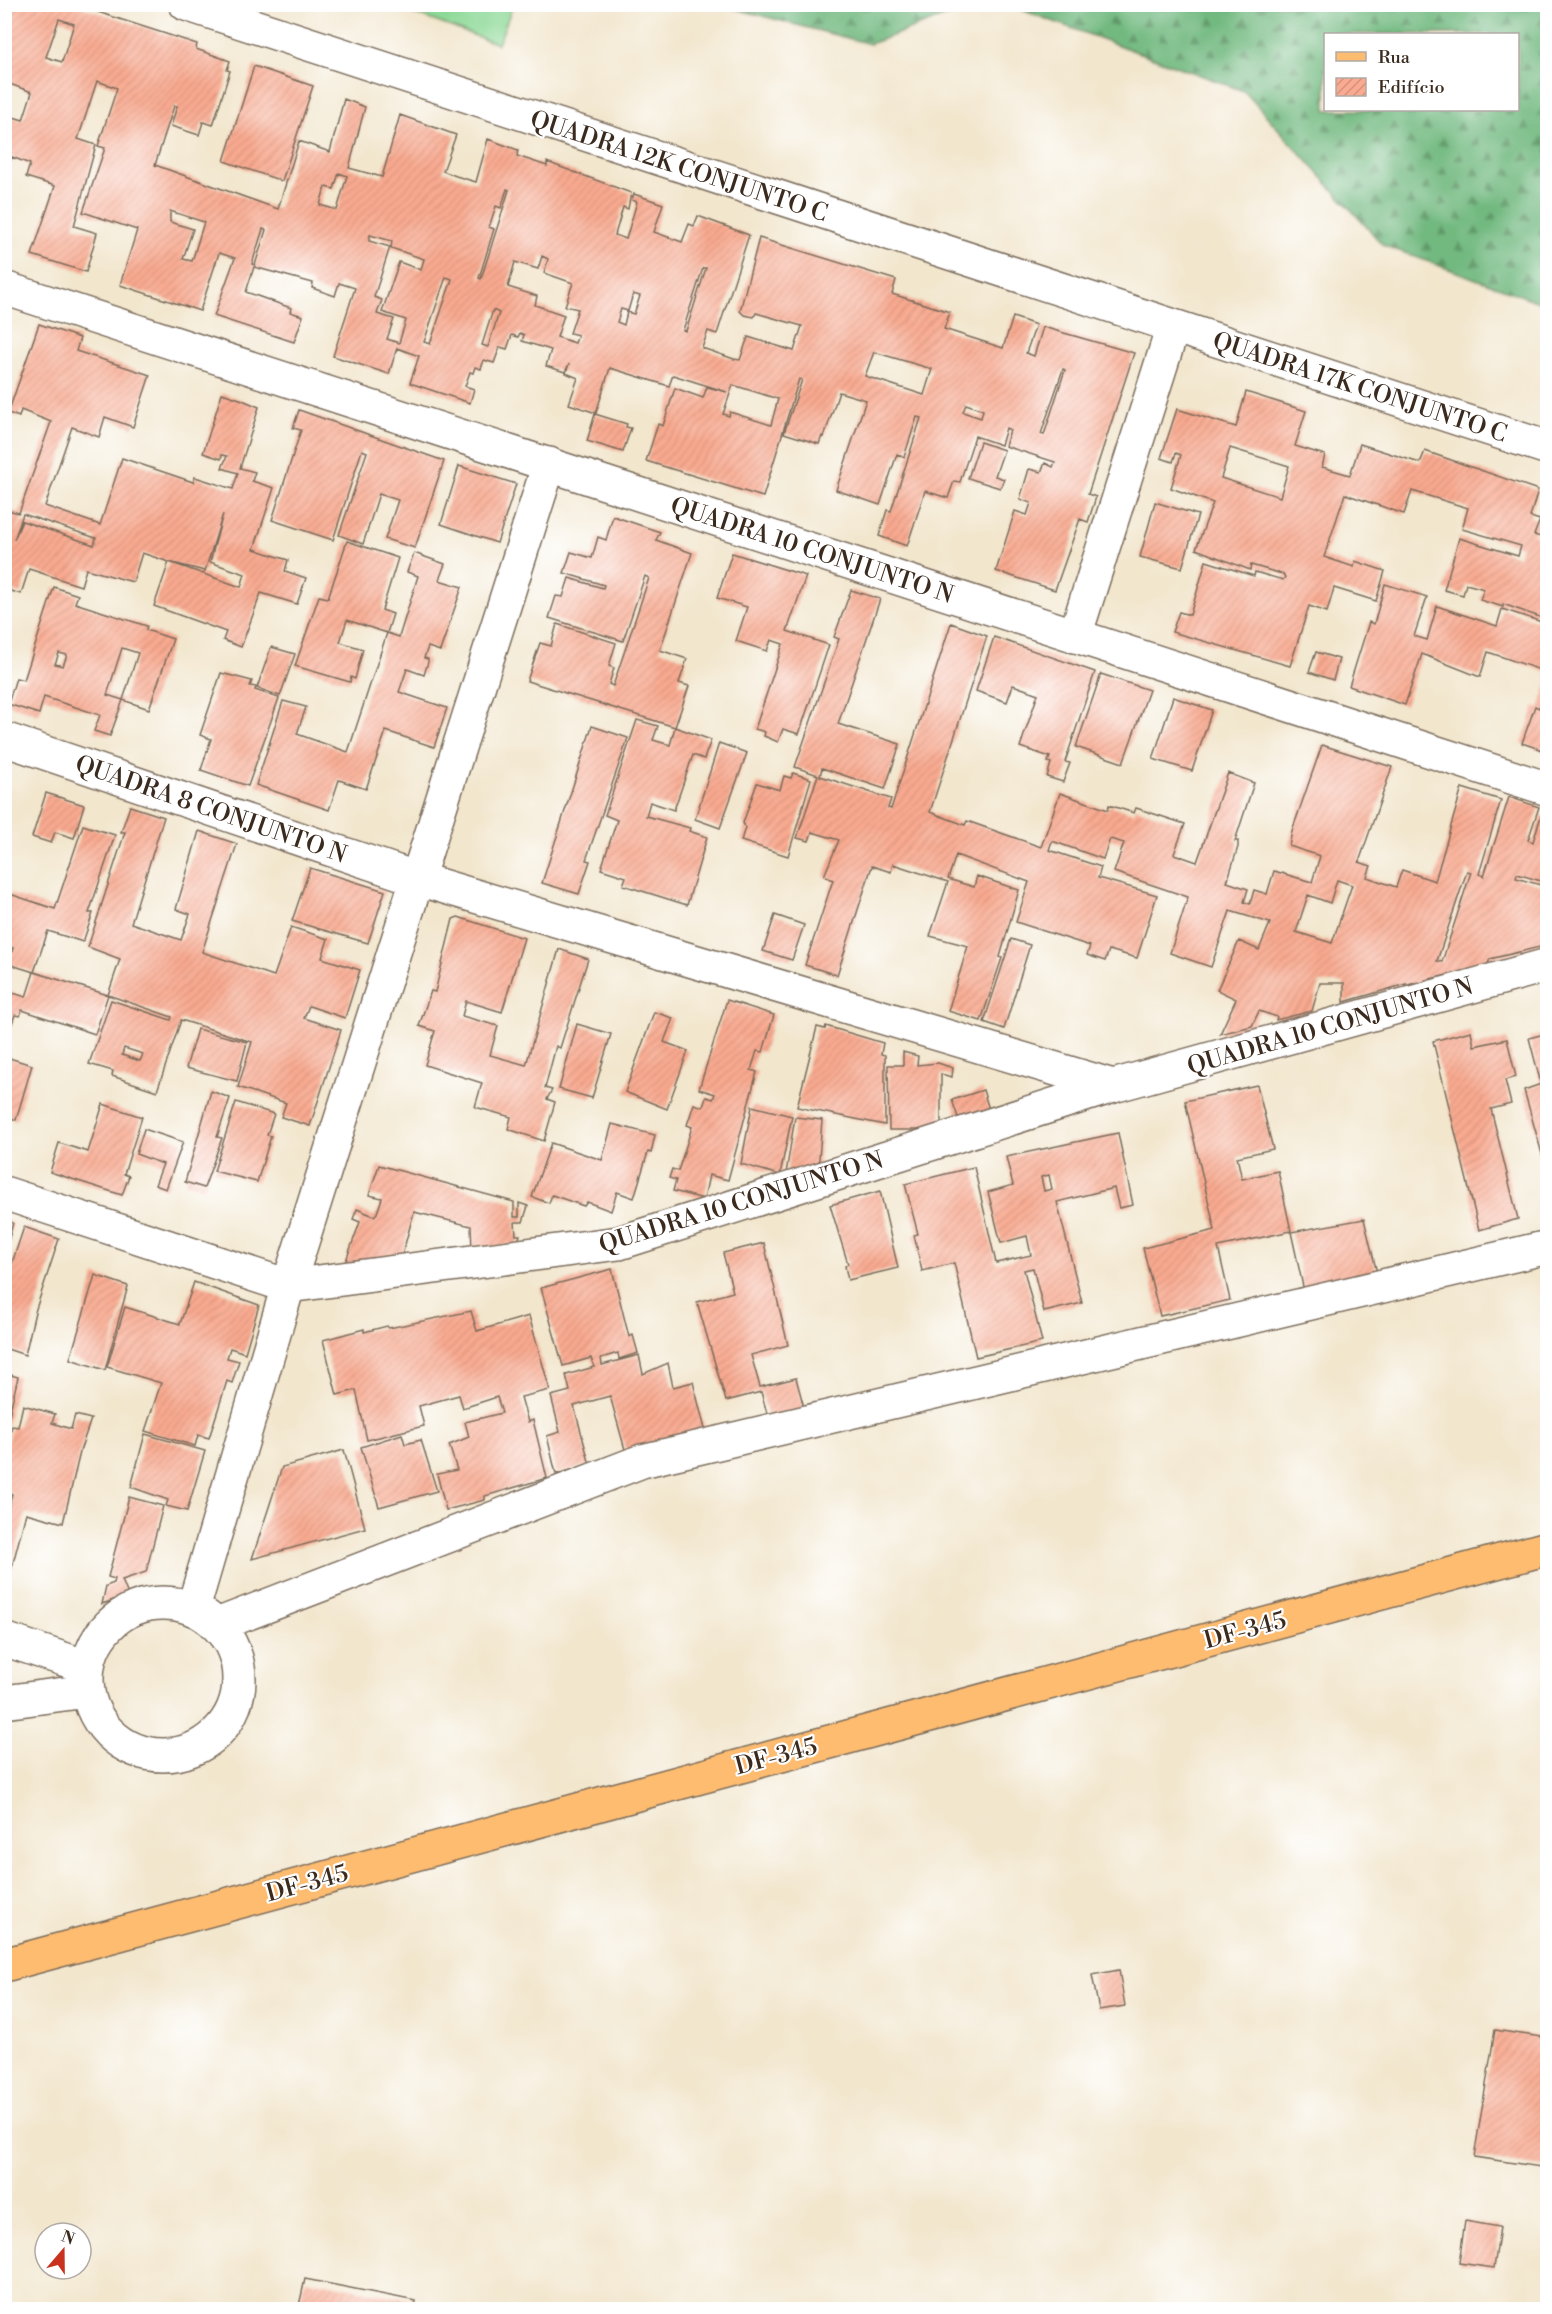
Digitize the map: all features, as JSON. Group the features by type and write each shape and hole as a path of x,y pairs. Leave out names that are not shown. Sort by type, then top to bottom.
{"main road":[{"name":"DF-345","path":"4,1965 1548,1548"}],"street":[{"name":"QUADRA 12K CONJUNTO C","path":"186,4 1173,327"},
{"name":"QUADRA 10 CONJUNTO N","path":"4,288 1548,789"},
{"name":"QUADRA 17K CONJUNTO C","path":"1173,327 1548,448"},
{"path":"1075,636 1173,327"},
{"path":"205,1617 288,1287 549,464"},
{"name":"QUADRA 8 CONJUNTO N","path":"4,739 418,879"},
{"path":"418,879 1113,1086"},
{"name":"QUADRA 10 CONJUNTO N","path":"288,1287 619,1243 1113,1086 1548,964"},
{"path":"4,1193 288,1287"},
{"path":"205,1617 642,1461 1548,1247"},
{"path":"171,1603 205,1617 232,1646 240,1671 238,1697 228,1722 210,1741 186,1753 160,1756 135,1750 112,1737 95,1716 87,1679 94,1645 107,1626 125,1613 147,1605 171,1603"},
{"path":"4,1639 87,1679"},
{"path":"4,1702 87,1679"}],"green space":[{"path":"734,4 976,5 870,44 732,8"},
{"path":"390,5 513,5 498,44"},
{"path":"1008,5 1547,5 1547,305 1383,245 1244,91"}],"building":[{"path":"14,4 73,4 197,44 196,49 230,61 227,70 230,71 213,125 203,122 199,135 171,126 177,106 174,106 155,165 278,209 299,141 330,152 344,99 365,107 349,168 382,177 400,115 456,135 443,171 456,176 476,182 488,139 518,150 517,156 547,166 547,162 631,193 628,209 623,207 615,235 626,239 637,202 632,200 634,194 663,204 654,232 682,242 689,224 694,226 698,216 749,235 717,334 708,331 702,348 734,359 740,360 748,337 794,351 802,326 756,313 754,317 744,315 740,311 759,238 896,280 892,294 950,312 944,329 1003,348 1013,317 1036,325 1026,353 1034,356 1043,327 1134,353 1088,494 1096,497 1088,522 1080,519 1055,590 996,571 1015,511 1027,515 1031,503 1020,499 1029,469 1041,472 1045,463 1053,467 1055,462 1005,446 1010,430 1006,428 1001,445 975,436 960,482 954,481 948,498 925,491 907,546 879,536 887,510 891,511 921,418 917,417 904,457 897,454 880,505 836,490 866,400 839,392 824,437 822,436 819,444 784,433 802,380 799,379 763,497 646,461 658,424 663,426 675,388 703,398 707,387 727,392 673,375 669,386 610,368 596,413 569,404 578,378 566,373 569,364 565,372 546,366 551,350 522,341 524,335 520,333 518,337 512,335 507,349 500,347 494,363 484,360 481,369 475,367 473,373 470,372 465,386 474,389 470,403 410,383 419,356 397,348 389,374 333,356 355,288 339,283 335,296 312,288 313,283 254,267 246,292 291,308 290,312 303,316 294,342 214,316 235,258 219,253 200,311 120,285 137,230 83,212 105,148 98,146 117,88 97,81 78,139 96,145 74,226 97,233 86,272 32,255 55,186 26,177 30,164 12,157 7,171 4,170 4,114 23,120 32,92 4,82 4,34","holes":["59,19 74,24 62,62 46,57","339,173 347,176 337,210 320,205 325,187 334,189","507,189 509,190 481,279 479,278 494,229 489,227 496,206 501,208","170,211 204,222 192,261 183,259 193,229 170,222","263,229 266,230 255,265 252,264","370,235 392,241 391,248 424,259 421,270 399,262 382,312 406,320 399,343 387,339 394,319 377,314 382,300 374,297 390,247 369,241","542,256 548,259 544,273 573,283 565,306 578,309 570,333 578,335 575,343 557,337 564,315 535,305 537,296 508,287 515,262 538,269","703,268 706,268 686,331 683,330","446,277 452,279 430,344 424,342","633,294 640,296 634,314 627,312 624,325 617,322 621,309 628,311","493,310 499,313 488,347 482,345","874,352 932,369 924,395 865,376","1063,369 1065,370 1044,435 1041,434","733,385 778,399 771,425 730,412 729,416 723,414","966,404 983,410 981,418 963,412"]},
{"path":"254,66 313,86 282,181 224,161"},
{"path":"39,324 80,338 76,351 150,375 133,427 105,417 99,437 72,427 45,506 100,525 122,458 193,482 195,477 233,489 238,473 222,468 227,456 222,455 221,459 203,453 222,393 259,407 240,468 255,472 252,481 274,488 254,549 288,560 285,571 306,578 297,604 261,593 241,647 223,640 226,632 154,606 169,562 142,553 133,582 86,569 81,586 29,569 21,594 4,589 4,509 19,513 51,422 21,410 19,417 8,413","holes":["23,514 96,538 94,545 22,521 14,540","223,514 210,562 245,574 241,587 169,562 205,571"]},
{"path":"1246,392 1306,411 1295,446 1325,455 1322,467 1350,475 1360,444 1420,463 1425,451 1538,490 1530,517 1540,520 1534,535 1548,539 1548,620 1503,604 1503,607 1480,600 1484,589 1466,584 1463,595 1444,590 1459,538 1518,556 1521,546 1462,529 1468,508 1412,491 1404,514 1345,494 1324,557 1354,567 1355,561 1385,571 1376,601 1334,588 1327,612 1309,606 1290,666 1172,632 1179,612 1190,615 1206,561 1254,576 1255,572 1283,580 1285,577 1282,574 1251,565 1250,570 1196,549 1213,503 1171,488 1181,455 1176,453 1173,462 1161,458 1177,409 1236,427","holes":["1230,448 1289,466 1280,497 1221,478"]},
{"path":"299,410 444,461 415,548 385,539 398,500 379,494 363,544 339,535 367,452 362,450 333,540 272,520 301,430 293,428"},
{"path":"595,414 627,424 626,427 631,428 623,452 587,441"},
{"path":"980,442 1004,450 995,476 1004,479 1000,488 968,478"},
{"path":"459,466 516,484 497,543 441,524"},
{"path":"1155,502 1198,515 1182,568 1140,557"},
{"path":"613,516 660,532 656,540 692,553 660,650 687,659 679,683 689,686 675,727 527,681 540,643 551,646 557,624 616,643 609,666 614,668 609,684 613,686 649,578 645,576 623,641 549,618 556,596 563,597 569,578 603,588 604,585 564,573 571,552 592,558 598,537 606,540"},
{"path":"347,541 398,558 382,610 393,614 387,633 347,620 340,642 363,649 355,679 351,677 350,682 295,666 319,596 328,598"},
{"path":"414,553 445,564 439,580 462,587 440,651 428,647 424,658 428,659 428,662 424,675 407,669 399,692 447,708 434,747 386,731 366,789 339,780 329,810 256,785 283,701 306,707 297,734 348,752 387,633 399,637 418,576 407,572"},
{"path":"732,553 806,576 787,631 829,645 799,734 783,729 778,742 764,736 765,732 755,729 783,644 771,640 767,651 736,641 747,607 717,598"},
{"path":"1385,584 1427,597 1414,636 1427,640 1437,606 1497,626 1502,609 1548,624 1546,672 1488,652 1480,677 1422,654 1405,705 1349,686 1369,622 1374,624"},
{"path":"54,587 78,595 75,603 147,626 146,630 173,639 149,709 123,700 110,736 94,731 100,715 44,697 39,714 8,704 16,678 24,680","holes":["122,648 138,653 123,700 107,695","59,653 67,655 63,666 55,664"]},
{"path":"851,590 880,599 838,724 900,744 885,789 822,768 820,776 891,799 888,808 891,809 951,623 987,636 930,812 965,825 967,821 1041,847 1060,793 1108,810 1109,805 1134,813 1136,808 1185,824 1174,854 1197,862 1228,773 1254,783 1235,841 1238,841 1238,847 1227,882 1248,889 1244,902 1250,904 1254,890 1267,894 1274,871 1312,882 1320,856 1289,846 1292,831 1322,745 1392,767 1359,862 1371,866 1367,877 1396,887 1402,870 1435,881 1462,788 1501,800 1479,874 1484,876 1509,797 1539,807 1528,840 1533,842 1541,816 1548,818 1548,883 1517,874 1516,878 1548,887 1548,945 1490,959 1487,966 1425,980 1424,985 1418,982 1405,986 1406,984 1344,1002 1344,983 1320,983 1312,1011 1276,1020 1277,1017 1259,1011 1252,1026 1220,1034 1236,999 1217,990 1239,941 1259,950 1270,923 1230,911 1211,967 1170,953 1188,897 1114,872 1124,843 1110,839 1103,859 1052,841 1049,850 1101,867 1098,878 1157,895 1137,958 1109,950 1105,961 1087,955 1090,946 1016,922 1029,882 956,855 948,879 974,887 977,876 1019,890 1000,957 1002,958 981,1021 948,1011 968,946 930,936 948,882 893,864 891,872 872,866 837,975 805,965 833,880 824,876 839,840 812,832 809,841 797,838 818,775 795,767 839,639 834,637","holes":["1467,871 1471,872 1442,962 1437,961","1337,880 1352,885 1332,943 1296,932 1308,895 1330,903"]},
{"path":"994,637 1095,672 1065,762 1070,763 1063,782 1047,777 1051,763 1048,762 1050,757 1020,747 1038,694 1013,685 1007,702 976,691"},
{"path":"271,647 295,654 280,696 257,688"},
{"path":"1316,652 1339,659 1333,680 1309,672"},
{"path":"221,673 252,681 250,686 256,687 255,690 279,698 248,786 201,770 211,739 200,735"},
{"path":"1101,674 1149,690 1123,763 1076,747"},
{"path":"1547,685 1548,752 1522,743 1535,706 1539,708"},
{"path":"1173,697 1212,710 1192,771 1153,759"},
{"path":"637,720 658,726 653,740 670,745 675,727 711,740 704,759 693,755 674,810 650,802 646,816 690,828 689,831 707,837 687,905 623,885 626,877 601,869 617,820 605,815"},
{"path":"592,726 628,738 586,860 590,861 579,894 542,883"},
{"path":"719,743 747,753 720,828 695,819"},
{"path":"793,773 811,779 788,856 741,841 745,827 743,823 757,783 780,790 784,776 791,778"},
{"path":"46,793 84,805 74,838 55,832 51,843 32,837"},
{"path":"130,806 164,817 131,923 181,940 190,914 176,909 199,831 237,844 202,952 274,976 291,927 328,939 322,958 360,970 345,1018 309,1006 304,1018 341,1030 310,1126 281,1117 286,1103 238,1087 252,1042 181,1020 157,1091 112,1076 113,1071 89,1064 111,1000 171,1020 172,1017 108,995 120,959 88,947 125,832 121,832","holes":["124,1048 143,1054 140,1061 122,1055"]},
{"path":"83,825 115,835 89,913 93,913 83,942 48,931 34,972 8,964 13,948 4,946 4,892 55,909"},
{"path":"310,868 385,891 368,943 292,921"},
{"path":"775,915 804,925 792,960 763,951"},
{"path":"458,917 524,938 502,1012 466,1001 462,1016 498,1026 490,1055 526,1065 559,949 588,959 560,1048 556,1046 545,1088 552,1090 547,1099 555,1102 544,1141 508,1129 511,1117 475,1107 482,1083 425,1065 435,1031 419,1026 431,991 435,992 453,919"},
{"path":"1011,939 1030,945 1004,1029 984,1022"},
{"path":"34,972 108,995 95,1034 22,1010 20,1016 15,1015 4,1045 4,990 26,997"},
{"path":"727,1000 774,1015 763,1052 757,1051 751,1070 757,1072 728,1180 709,1175 704,1199 673,1191 676,1180 669,1178 672,1169 678,1171 692,1127 687,1125 694,1104 703,1107 706,1097 713,1099 715,1094 699,1089"},
{"path":"654,1012 673,1018 664,1042 688,1051 667,1109 625,1092"},
{"path":"577,1024 611,1034 592,1098 559,1089"},
{"path":"826,1026 883,1043 881,1054 885,1055 885,1125 797,1107 817,1027 825,1029"},
{"path":"197,1029 247,1042 237,1081 186,1068"},
{"path":"1471,1031 1474,1046 1507,1039 1516,1077 1505,1080 1511,1104 1491,1109 1518,1219 1479,1230 1433,1041"},
{"path":"1548,1033 1547,1172 1524,1090 1541,1084 1529,1038"},
{"path":"903,1052 918,1056 917,1065 938,1063 953,1068 952,1077 941,1074 941,1130 889,1130 888,1065 903,1065"},
{"path":"6,1057 32,1065 16,1120 4,1117"},
{"path":"1257,1085 1273,1149 1237,1157 1242,1179 1278,1171 1291,1231 1218,1247 1230,1300 1160,1316 1143,1248 1215,1230 1185,1101"},
{"path":"983,1090 991,1116 961,1126 952,1100"},
{"path":"211,1091 230,1098 217,1137 222,1138 204,1188 185,1182"},
{"path":"236,1102 274,1114 267,1135 271,1136 257,1182 214,1171"},
{"path":"103,1104 142,1117 124,1174 129,1176 122,1195 50,1172 59,1143 88,1152"},
{"path":"752,1106 792,1116 780,1175 741,1164"},
{"path":"795,1117 822,1120 818,1172 785,1180"},
{"path":"612,1124 655,1135 651,1153 648,1152 634,1198 617,1192 611,1211 587,1202 584,1206 552,1195 549,1203 532,1197 551,1143 602,1160"},
{"path":"144,1129 183,1142 166,1189 155,1185 163,1164 136,1154"},
{"path":"1118,1133 1133,1205 1119,1208 1114,1188 1057,1202 1082,1303 1044,1312 1033,1268 1024,1270 1042,1342 976,1357 954,1263 922,1271 914,1235 918,1234 905,1184 974,1167 996,1263 1031,1255 1027,1236 1001,1243 988,1192 1013,1185 1006,1157","holes":["1049,1175 1052,1189 1044,1191 1041,1177"]},
{"path":"379,1165 514,1202 514,1217 519,1217 519,1203 528,1206 523,1222 515,1222 516,1235 520,1235 517,1244 472,1250 471,1226 414,1212 401,1259 344,1266 360,1222 353,1219 357,1209 374,1216 377,1213 382,1198 369,1195"},
{"path":"880,1191 898,1268 848,1280 845,1266 848,1264 830,1205"},
{"path":"1364,1219 1377,1273 1304,1291 1291,1232"},
{"path":"4,1220 13,1223 5,1253 4,1253"},
{"path":"24,1227 59,1239 35,1312 25,1355 4,1348 4,1287"},
{"path":"764,1243 788,1345 751,1355 760,1387 796,1378 806,1415 770,1424 761,1392 726,1401 697,1302 733,1292 723,1253"},
{"path":"612,1269 629,1337 633,1335 638,1353 619,1359 618,1353 601,1358 602,1365 639,1355 643,1374 668,1363 673,1387 693,1382 706,1433 629,1464 610,1396 574,1406 590,1465 556,1474 547,1436 560,1432 551,1396 570,1391 566,1375 594,1367 591,1358 563,1366 541,1288"},
{"path":"95,1275 128,1286 105,1370 70,1359"},
{"path":"194,1282 259,1305 245,1353 230,1348 227,1358 239,1361 232,1383 227,1381 209,1438 198,1435 195,1446 145,1431 161,1383 107,1367 125,1307 180,1324"},
{"path":"471,1311 477,1331 529,1316 550,1390 521,1397 528,1422 533,1420 547,1478 485,1496 485,1500 446,1510 437,1474 457,1470 449,1445 469,1437 465,1422 502,1413 497,1397 463,1408 459,1395 419,1406 424,1426 367,1440 356,1390 337,1395 323,1340 364,1329 364,1332 387,1326 389,1328"},
{"path":"4,1373 18,1377 5,1432 4,1432"},
{"path":"23,1405 55,1414 52,1423 71,1429 75,1415 91,1419 81,1448 63,1523 26,1513 5,1594 4,1524 12,1494 4,1492 4,1454 12,1426 18,1427"},
{"path":"145,1434 205,1451 187,1511 166,1506 168,1500 131,1487"},
{"path":"402,1434 405,1444 421,1440 437,1491 379,1507 361,1447"},
{"path":"344,1450 365,1528 252,1559 282,1467"},
{"path":"129,1497 163,1506 146,1572 122,1580 128,1595 102,1604 106,1586 114,1583 115,1579 108,1577"},
{"path":"1119,1970 1125,2006 1099,2010 1092,1975"},
{"path":"1495,2030 1548,2038 1548,2168 1474,2157"},
{"path":"1465,2221 1500,2227 1494,2268 1459,2263"},
{"path":"305,2279 416,2301 414,2310 298,2310"}]}
